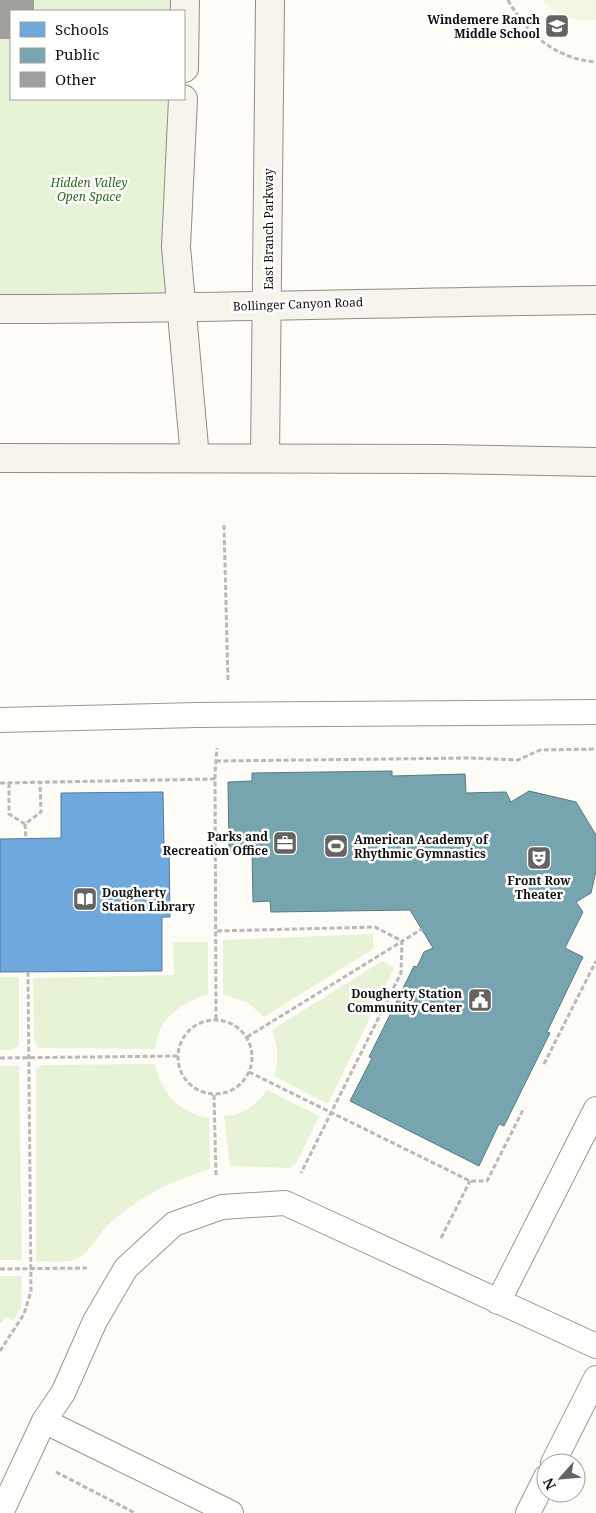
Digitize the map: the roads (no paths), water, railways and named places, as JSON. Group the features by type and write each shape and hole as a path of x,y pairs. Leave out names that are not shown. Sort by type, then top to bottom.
{"main road":[{"name":"East Branch Parkway","path":"265,458 269,304 267,238 270,0"},
{"path":"183,100 176,240 195,458"},
{"name":"Bollinger Canyon Road","path":"0,309 181,309 269,304 596,300"},
{"path":"0,458 442,459 596,462"}],"lane":[{"path":"0,720 197,715 596,712"},
{"path":"498,1302 596,1109"},
{"path":"1,1513 44,1421 63,1393 96,1321 126,1268 174,1224 215,1209 284,1203 596,1346"},
{"path":"558,1453 596,1378"},
{"path":"44,1421 232,1513"},
{"path":"528,1513 536,1497"}],"place":[{"name":"Windemere Ranch Middle School","path":"557,26"},
{"name":"Parks and Recreation Office","path":"285,843"},
{"name":"American Academy of Rhythmic Gymnastics","path":"336,846"},
{"name":"Front Row Theater","path":"539,858"},
{"name":"Dougherty Station Library","path":"85,899"},
{"name":"Dougherty Station Community Center","path":"480,1000"}],"park label":[{"name":"Hidden Valley Open Space","path":"89,189"}]}
